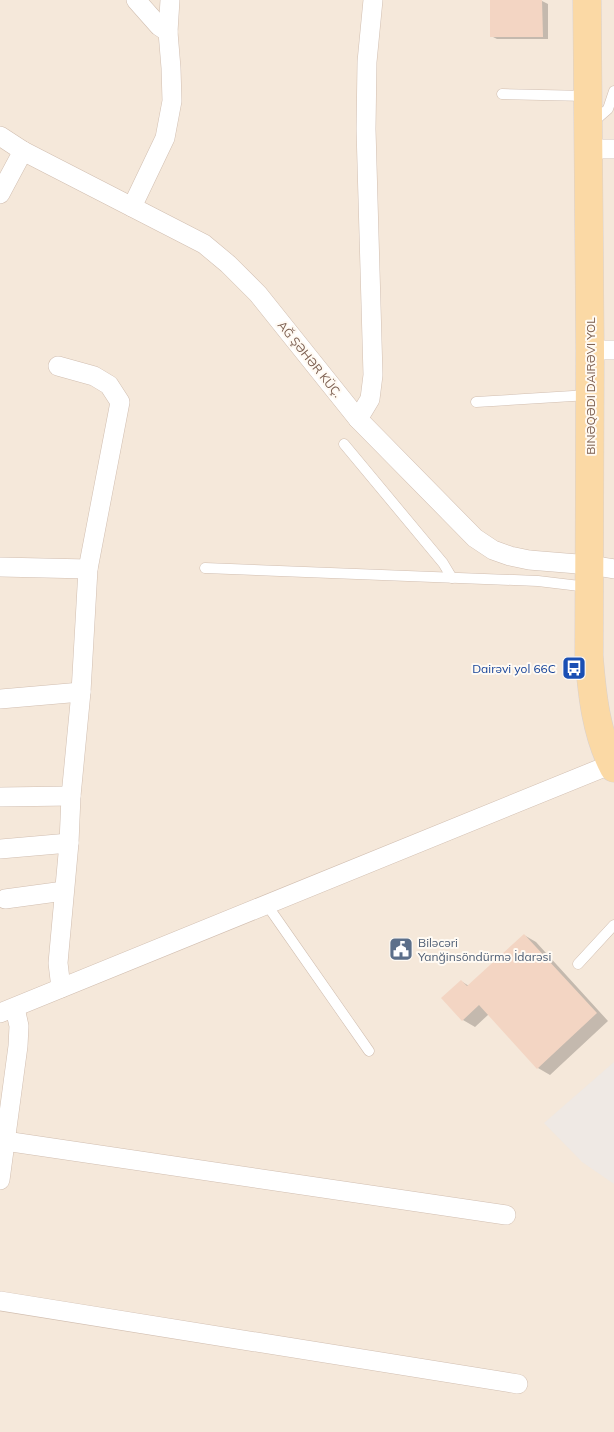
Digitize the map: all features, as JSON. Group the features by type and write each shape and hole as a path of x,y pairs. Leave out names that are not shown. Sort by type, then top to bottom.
{"main road":[{"name":"BINƏQƏDI DAIRƏVI YOL","path":"587,0 588,96 597,141 602,350 590,395 598,574 589,656 592,695 600,732 613,766"}],"street":[{"path":"136,0 158,26 168,32"},
{"path":"132,208 164,138 172,101 168,32 170,0"},
{"path":"358,419 370,399 373,375 366,129 368,62 373,0"},
{"name":"AĞ ŞƏHƏR KÜÇ.","path":"0,136 23,151 204,244 228,264 258,294 358,419 476,538 493,550 510,556 598,574"},
{"path":"0,194 23,151"},
{"path":"58,366 94,376 109,385 120,402 88,569 81,692 58,963 61,988"},
{"path":"0,568 88,569"},
{"path":"0,699 81,692"},
{"path":"0,1180 18,1046 18,1026 8,1010 613,766"},
{"path":"0,797 71,796"},
{"path":"0,849 68,843"},
{"path":"5,899 64,891"},
{"path":"5,1141 506,1215"},
{"path":"0,1301 518,1384"}],"lane":[{"path":"597,141 614,91"},
{"path":"502,94 588,96"},
{"path":"476,402 590,395"},
{"path":"344,444 443,563 452,578"},
{"path":"205,568 538,581 598,574"},
{"path":"267,905 369,1051"},
{"path":"578,964 614,925"}],"shaded area":[{"path":"0,0 614,0 614,1432 0,1432"},
{"path":"614,1062 614,1184 582,1162 544,1123"}],"building":[{"path":"490,0 542,0 543,37 490,37"},
{"path":"524,934 597,1013 537,1069 479,1005 462,1021 441,998 461,980 467,986"}],"place":[{"name":"Dairəvi yol 66C","path":"574,668"},
{"name":"Biləcəri Yanğinsöndürmə İdarəsi","path":"401,949"}]}
